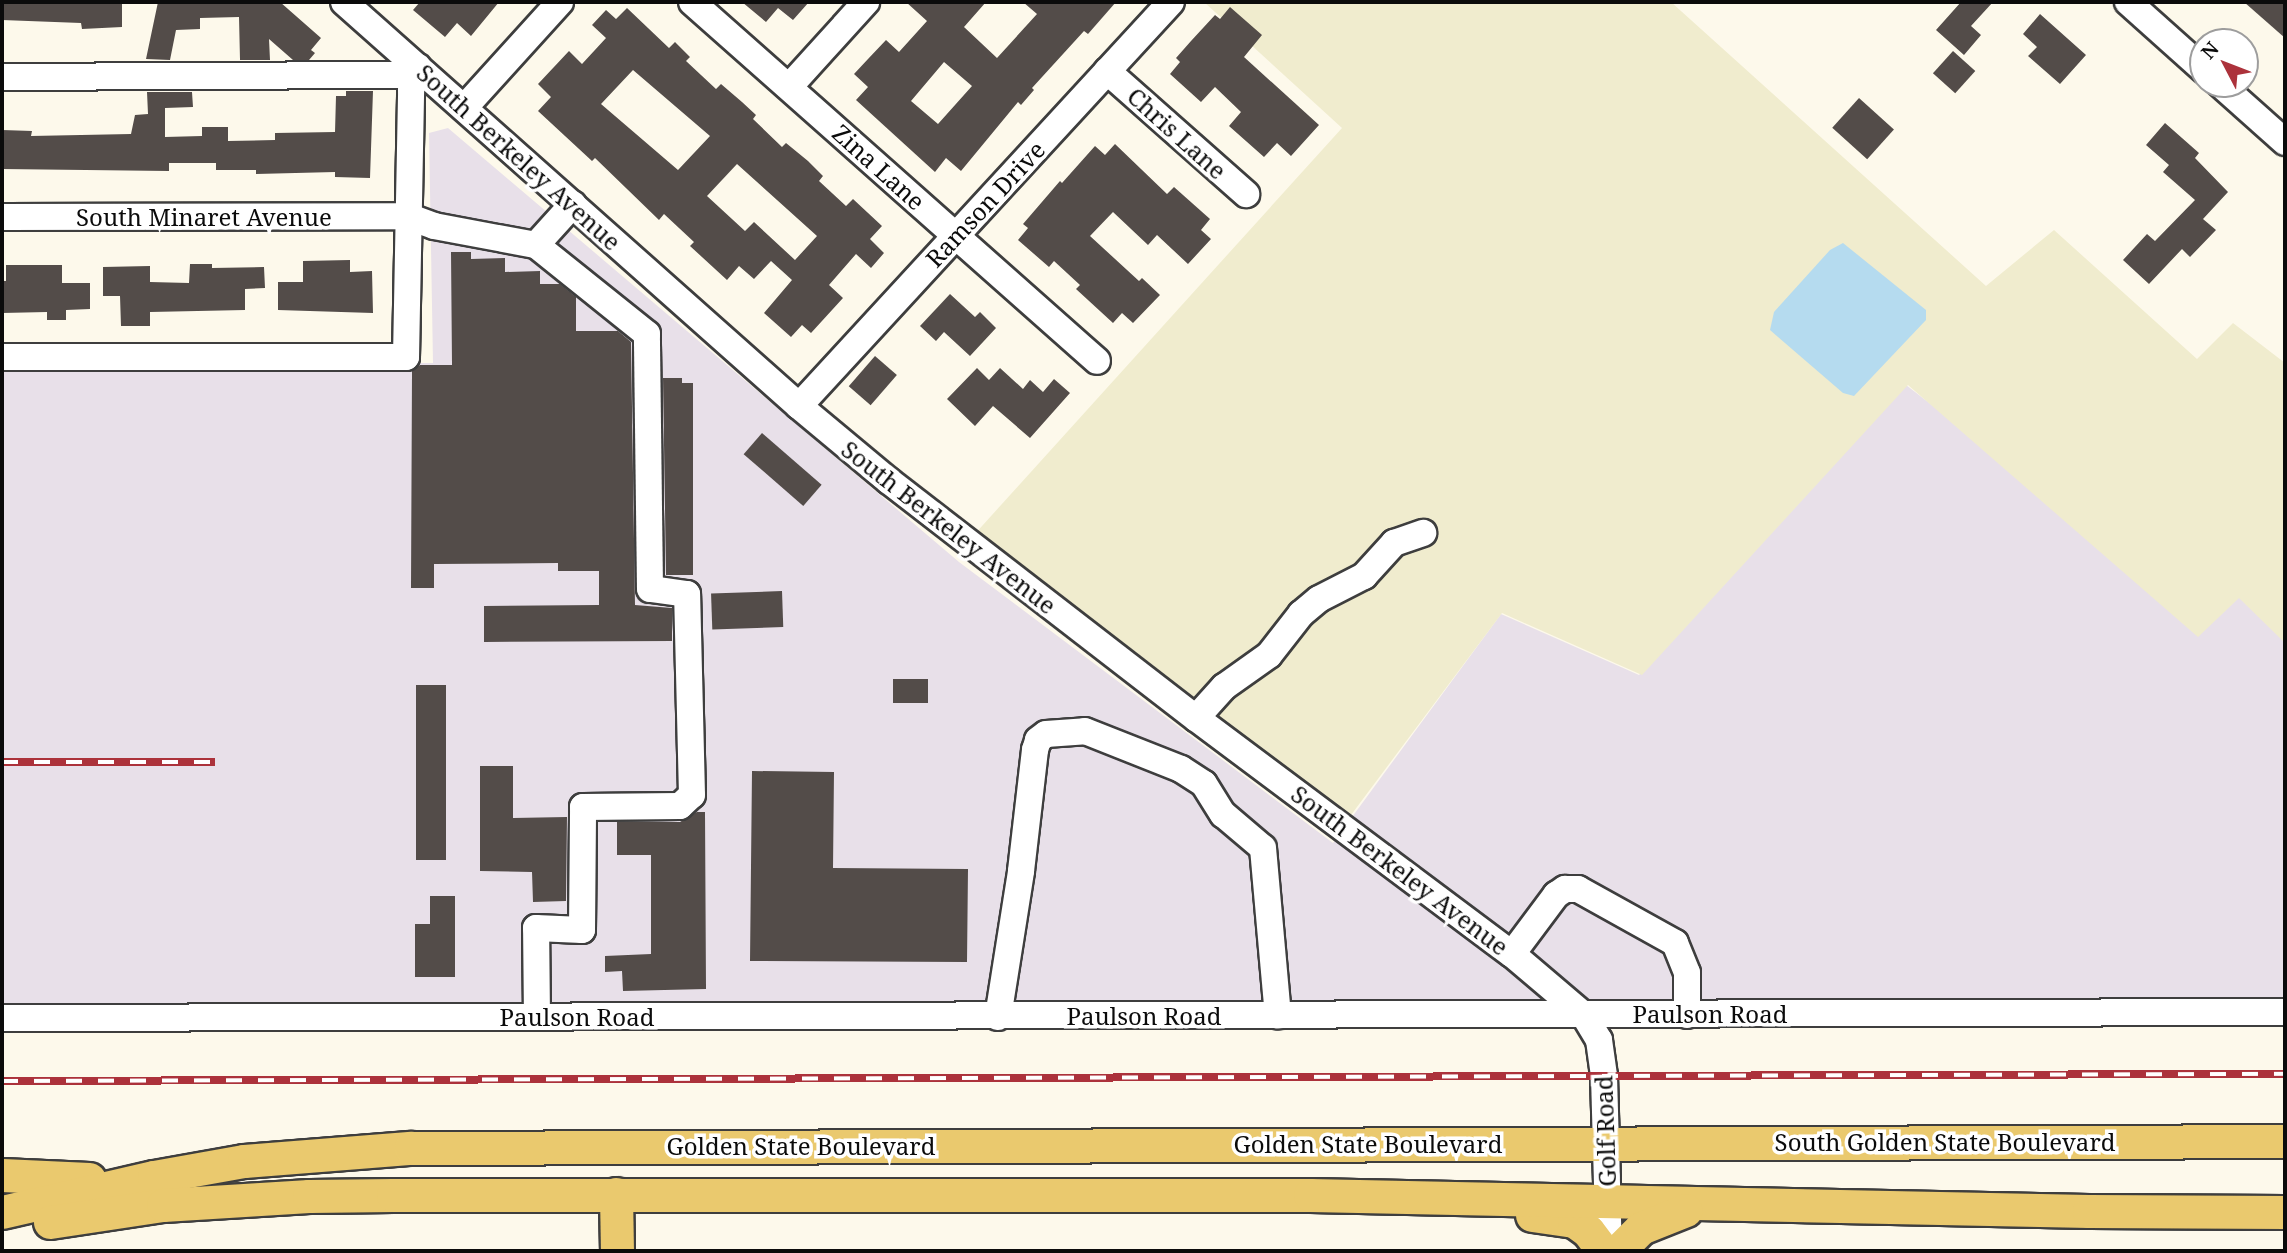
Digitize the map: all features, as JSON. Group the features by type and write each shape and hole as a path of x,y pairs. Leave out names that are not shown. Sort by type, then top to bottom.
{"main road":[{"name":"South Golden State Boulevard","path":"1606,1143 2285,1141"},
{"name":"Golden State Boulevard","path":"2,1212 154,1177 281,1157 411,1148 1606,1143"},
{"path":"2,1175 64,1179 154,1177"},
{"path":"616,1194 617,1251"},
{"name":"Golden State Boulevard","path":"2,1233 110,1212 210,1201 309,1196 1310,1195 1607,1201"},
{"path":"1451,1198 1472,1213 1568,1218 1588,1231 1603,1251"},
{"path":"1607,1201 2285,1212"},
{"path":"1618,1251 1641,1228 1684,1212 1693,1203"}],"street":[{"name":"South Berkeley Avenue","path":"344,2 416,71 464,108 799,406 889,481 1196,718 1512,954 1584,1015"},
{"path":"464,108 560,2"},
{"name":"Zina Lane","path":"692,2 1097,361"},
{"path":"789,88 866,2"},
{"name":"Ramson Drive","path":"799,406 1171,2"},
{"path":"2128,2 2189,56"},
{"path":"2,77 416,71 411,90 406,357 2,357"},
{"name":"Chris Lane","path":"1107,71 1246,194"},
{"path":"2236,98 2285,142"},
{"path":"537,1017 536,929 582,930 583,807 680,806 692,795 687,594 650,589 647,334 536,245 573,204"},
{"name":"South Minaret Avenue","path":"2,217 407,216 434,226 536,245"},
{"path":"1196,718 1224,687 1269,655 1301,614 1319,599 1364,576 1394,543 1423,533"},
{"path":"998,1017 1038,740 1046,734 1084,731 1181,769 1204,784 1223,814 1263,848 1278,1016"},
{"path":"1512,954 1556,895 1565,889 1578,889 1675,943 1687,973 1687,1015"},
{"name":"Paulson Road","path":"2,1018 2285,1012"},
{"name":"Golf Road","path":"1584,1015 1595,1032 1601,1049 1609,1251"}],"shaded area":[{"path":"1204,2 1671,2 1986,286 2054,230 2197,359 2233,323 2285,363 2285,643 2239,598 2198,637 1908,385 1642,675 1502,613 1348,819 973,536 1342,128"},
{"path":"448,128 959,562 1333,843 1501,614 1639,675 1906,385 2051,497 2239,586 2285,632 2285,1006 2,1015 2,364 433,363 429,133"}],"water":[{"path":"1843,243 1926,310 1926,320 1854,396 1843,393 1770,330 1774,312 1830,250"}],"building":[{"path":"2,2 122,2 122,27 82,29 81,23 2,20"},
{"path":"158,2 280,2 321,38 311,50 315,53 309,60 293,60 269,39 270,60 240,60 239,17 200,18 200,29 176,30 170,60 146,59"},
{"path":"420,2 499,2 471,36 457,23 445,37 413,10"},
{"path":"742,2 809,2 793,20 778,8 766,22"},
{"path":"906,2 986,2 964,27 997,58 1037,14 1023,2 1116,2 1088,34 1084,31 1032,88 1034,90 1021,105 1018,102 961,171 946,158 935,172 856,100 868,87 854,74 886,40 899,52 927,21","holes":["944,62 972,86 938,124 911,101"]},
{"path":"1961,2 1993,2 1971,26 1981,35 1964,55 1936,30"},
{"path":"2244,2 2285,2 2285,38"},
{"path":"1230,7 1262,35 1244,57 1319,125 1291,156 1277,143 1264,157 1229,126 1241,112 1215,87 1201,102 1170,74 1180,62 1176,58 1191,41 1215,15 1220,19"},
{"path":"627,8 669,48 675,42 690,57 686,61 716,89 721,84 756,115 753,119 782,147 786,143 808,161 823,176 819,181 846,206 853,199 882,226 870,239 884,253 871,268 856,254 829,285 843,298 811,333 802,325 791,337 764,313 792,280 771,261 754,279 739,266 727,280 690,246 694,242 664,214 659,220 595,158 592,161 538,111 551,97 538,84 569,51 582,64 606,38 592,25 606,10 616,19","holes":["633,70 710,136 678,170 601,104","737,164 817,236 795,260 754,222 745,231 707,196"]},
{"path":"2040,14 2086,55 2060,84 2028,56 2037,47 2023,34"},
{"path":"1953,51 1975,71 1955,93 1933,73"},
{"path":"346,91 373,91 370,178 335,177 335,172 256,174 256,170 216,170 216,163 169,163 169,171 2,169 2,130 32,131 31,136 131,134 135,115 148,114 147,92 192,92 193,107 165,108 165,137 202,136 202,127 228,127 228,141 275,140 275,133 335,132 336,96 346,96"},
{"path":"1859,98 1894,129 1867,159 1832,128"},
{"path":"2165,123 2199,153 2195,158 2228,192 2203,219 2216,230 2190,257 2182,249 2149,284 2123,260 2147,234 2155,241 2195,200 2163,172 2169,165 2146,145"},
{"path":"1115,144 1167,194 1174,187 1210,219 1201,230 1211,239 1188,264 1157,235 1148,245 1113,212 1090,236 1139,281 1142,278 1160,295 1133,323 1122,313 1113,323 1076,289 1080,285 1054,261 1049,267 1018,240 1028,228 1023,224 1095,146 1105,155"},
{"path":"451,252 471,252 471,259 505,258 505,272 540,271 540,284 560,284 576,297 576,331 618,331 631,342 635,605 672,608 672,641 484,642 484,606 599,605 599,571 558,571 558,563 434,564 434,588 411,588 412,371 420,365 452,365"},
{"path":"350,260 350,272 372,271 373,313 278,310 278,282 303,282 303,261"},
{"path":"190,264 212,264 212,268 264,267 265,288 245,289 245,310 150,312 150,326 121,326 120,296 103,296 103,267 150,266 150,282 189,283"},
{"path":"6,265 62,265 62,283 90,283 90,309 66,310 66,320 47,320 47,312 2,313 2,281 6,281"},
{"path":"950,294 975,317 980,312 996,328 970,356 944,332 936,341 920,326"},
{"path":"875,356 897,375 871,405 849,386"},
{"path":"977,368 989,380 1000,368 1023,389 1030,380 1043,392 1054,379 1070,393 1030,438 993,406 975,426 947,399"},
{"path":"663,378 682,378 682,383 693,383 693,575 666,575"},
{"path":"762,433 822,485 803,506 744,454"},
{"path":"782,591 783,627 712,629 711,593"},
{"path":"893,679 928,679 928,703 893,703"},
{"path":"416,685 446,685 446,860 416,860"},
{"path":"480,766 513,766 513,818 567,817 566,901 533,902 532,872 480,871"},
{"path":"752,771 834,772 833,868 968,869 967,962 750,961"},
{"path":"697,812 705,812 706,989 623,991 622,971 605,972 605,956 651,954 651,855 617,855 617,822 680,822"},
{"path":"430,896 455,896 455,977 415,977 415,924 430,924"}],"railway":[{"path":"2,762 215,762"},
{"path":"2,1081 2285,1074"}]}
